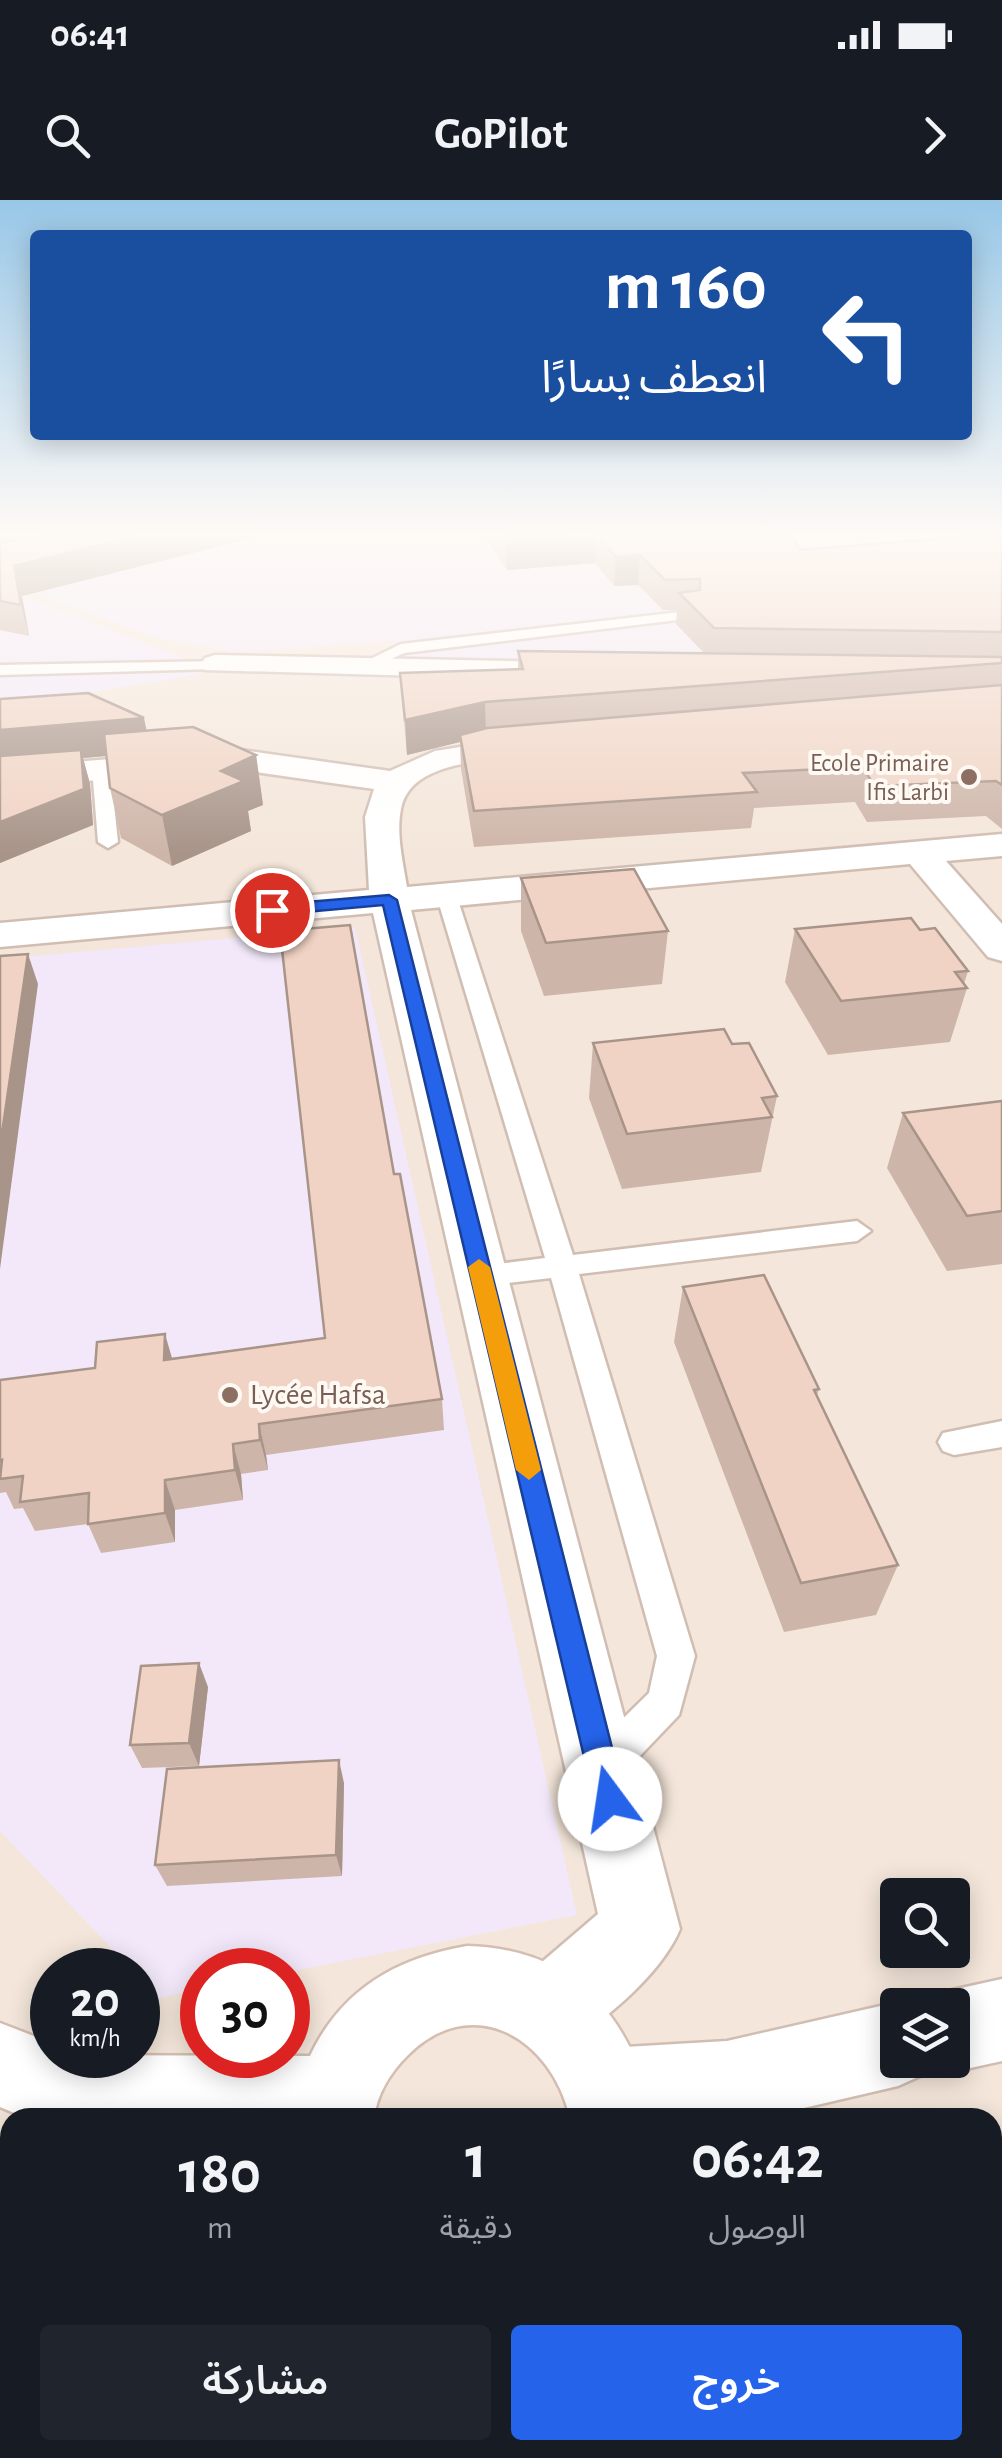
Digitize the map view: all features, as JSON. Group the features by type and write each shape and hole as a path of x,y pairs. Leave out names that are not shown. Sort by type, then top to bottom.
{"street":[{"path":"215,664 586,671"},
{"path":"550,2009 641,1929 389,900 384,804 395,782 411,770 486,749 581,742"},
{"path":"0,778 234,759 395,782"},
{"path":"0,935 1002,845"},
{"path":"919,852 1002,949"},
{"path":"0,2066 74,2094 332,2108 358,2049 377,2026 418,1996 470,1984 517,1992 550,2009 587,2047 610,2104 727,2084 880,2048"},
{"path":"970,2028 1002,2020"}],"lane":[{"path":"360,668 401,649 468,641"},
{"path":"0,670 215,664"},
{"path":"100,767 108,842"},
{"path":"446,894 562,1266 676,1656 666,1702 602,1767"},
{"path":"481,1276 858,1231"},
{"path":"954,1442 1002,1434"}],"shaded area":[{"path":"0,641 1002,641 1002,2108 0,2108"},
{"path":"0,641 140,641 179,656 202,674 0,708"},
{"path":"176,641 391,641 234,652"},
{"path":"396,641 877,641 847,667 399,663"},
{"name":"Lycée Hafsa","path":"355,927 577,1915 310,1968 310,1948 180,1948 180,1994 160,1998 160,1948 111,1948 0,1831 0,959"}],"building":[{"path":"518,651 1002,657 1002,663 485,702 405,720 400,673 523,669"},
{"path":"1002,685 1002,785 996,781 875,786 862,767 743,773 757,792 474,811 460,735 487,728"},
{"path":"88,693 144,718 0,730 0,699"},
{"path":"193,727 256,755 221,771 244,781 162,815 110,788 104,734"},
{"path":"81,750 84,789 0,822 0,756"},
{"path":"634,869 668,931 546,943 521,878"},
{"path":"911,918 920,930 935,928 968,971 955,972 967,988 841,1001 795,929"},
{"path":"350,925 394,1174 400,1174 442,1399 259,1424 260,1440 233,1444 235,1470 165,1480 165,1513 88,1524 89,1493 20,1502 23,1476 0,1479 0,1380 95,1368 97,1342 165,1334 164,1360 325,1338 280,931"},
{"path":"28,954 0,1147 0,956"},
{"path":"724,1029 732,1044 749,1043 777,1096 762,1098 772,1117 627,1134 593,1043"},
{"path":"1002,1101 1002,1211 967,1216 903,1113"},
{"path":"764,1275 898,1565 801,1583 683,1287"},
{"path":"199,1663 189,1743 130,1745 141,1666"},
{"path":"339,1760 336,1855 155,1865 167,1769"}],"slow traffic":[{"path":"479,1267 529,1470"}],"place":[{"name":"Ecole Primaire Ifis Larbi","path":"969,777"},
{"name":"Lycée Hafsa","path":"230,1395"}],"route":[{"path":"272,910 389,900 610,1799"}]}
